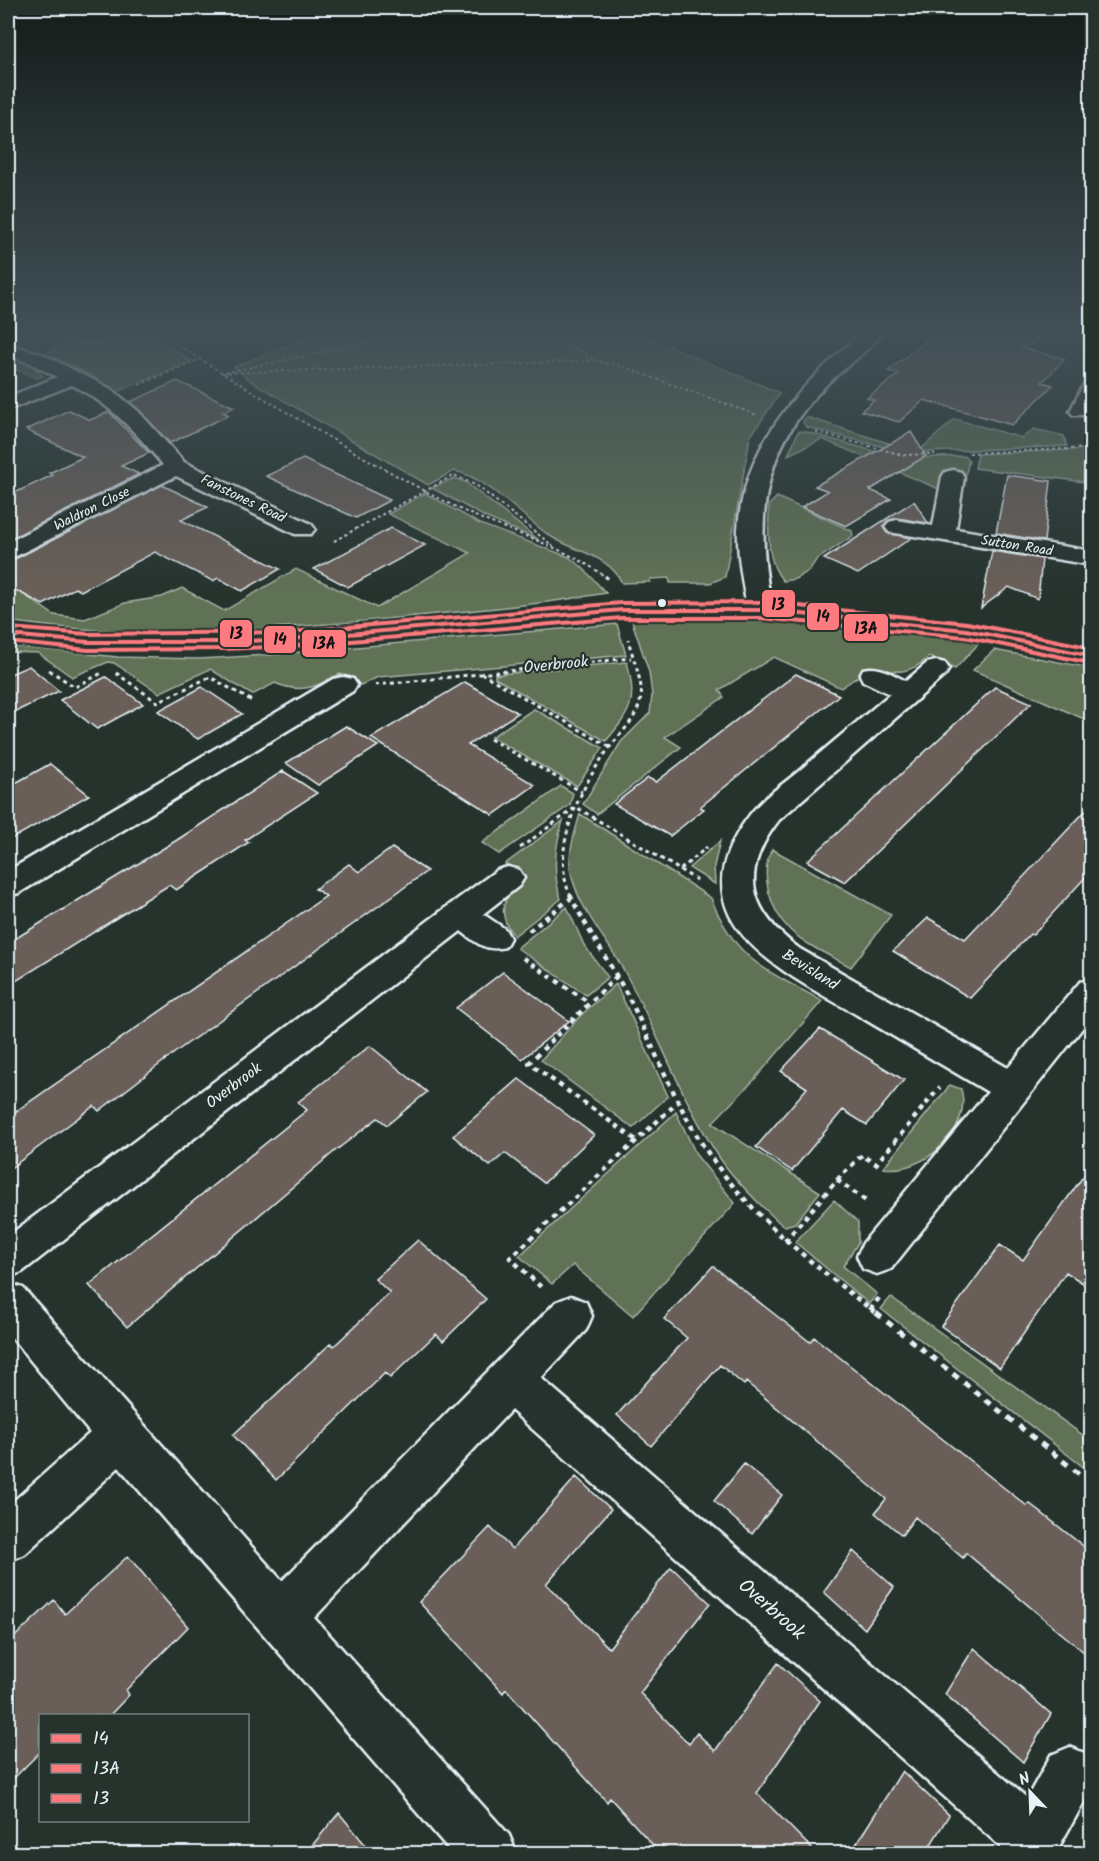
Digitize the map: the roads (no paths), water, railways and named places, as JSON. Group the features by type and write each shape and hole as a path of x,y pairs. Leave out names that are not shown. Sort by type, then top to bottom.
{"street":[{"name":"Fanstones Road","path":"134,420 176,467 303,529"},
{"path":"760,610 751,550 751,519 762,469 787,420"},
{"name":"Waldron Close","path":"8,551 176,467"},
{"path":"943,534 952,477"},
{"name":"Sutton Road","path":"897,527 1092,558"},
{"path":"8,634 88,642 223,642 338,635 622,610 760,610 966,630 1092,656"},
{"name":"Bevisland","path":"936,669 768,813 748,837 740,860 737,889 747,918 769,944 813,973 1012,1089"},
{"path":"873,675 908,693"},
{"path":"8,885 343,685"},
{"path":"274,693 292,716"},
{"name":"Overbrook","path":"8,1259 508,878"},
{"path":"460,914 505,946"},
{"path":"877,1256 1092,991"},
{"path":"8,1302 120,1436 282,1616 490,1854"},
{"path":"282,1616 571,1316"},
{"name":"Overbrook","path":"510,1380 1029,1846 1070,1774"},
{"path":"8,1537 120,1436"}]}
